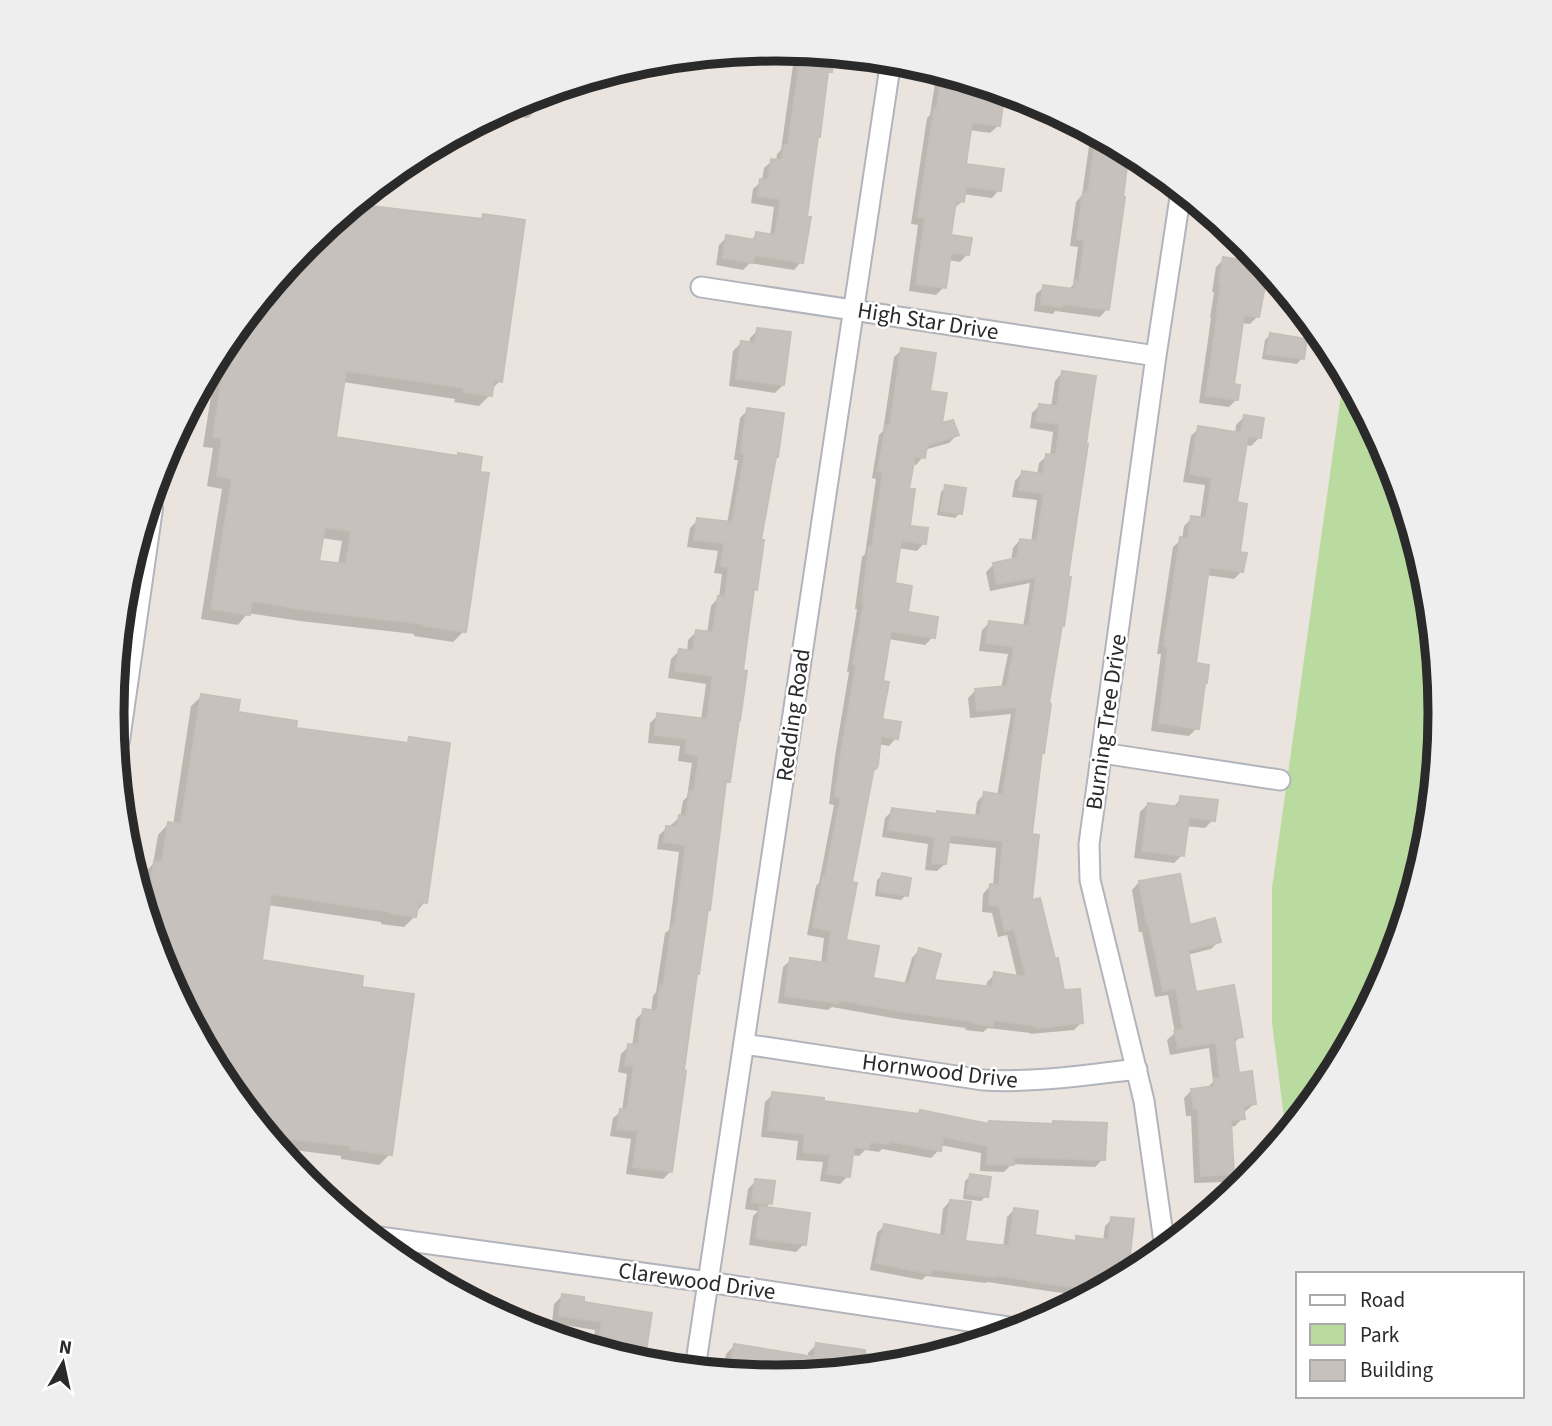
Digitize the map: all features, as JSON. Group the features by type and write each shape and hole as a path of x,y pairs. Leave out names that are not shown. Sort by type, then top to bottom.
{"street":[{"name":"Redding Road","path":"696,1360 889,72"},
{"name":"Burning Tree Drive","path":"1163,1237 1144,1101 1090,880 1089,844 1179,201"},
{"name":"High Star Drive","path":"701,287 1156,356"},
{"path":"1102,753 1280,780"},
{"name":"Hornwood Drive","path":"744,1044 1011,1082 1137,1069"},
{"name":"Clarewood Drive","path":"391,1239 997,1325"}],"green space":[{"path":"1342,390 1378,464 1406,544 1422,628 1426,670 1426,756 1422,798 1406,882 1378,962 1340,1039 1318,1075 1284,1121 1272,1023 1272,888"}],"building":[{"path":"799,62 833,64 832,72 828,72 818,137 807,217 811,217 803,263 754,255 753,263 723,258 726,235 755,240 756,232 775,235 781,199 758,196 760,179 768,180 771,159 782,160 784,145 788,145"},
{"path":"941,82 1003,104 1000,126 972,122 966,164 1004,169 1001,191 966,186 964,202 956,201 951,235 972,238 969,255 951,253 946,288 916,284 925,218 918,217 934,108 937,108"},
{"path":"1095,145 1127,164 1109,310 1041,304 1043,285 1074,289 1075,280 1079,281 1085,240 1077,239 1083,192 1088,193"},
{"path":"371,203 370,206 482,219 483,214 525,220 502,382 494,380 492,396 464,392 464,388 346,371 336,437 458,456 458,453 482,457 480,472 489,473 466,632 252,601 250,615 211,609 232,479 217,476 222,438 213,437 224,368 234,351 286,283 315,252","holes":["325,527 351,531 346,564 319,561"]},
{"path":"1223,257 1245,260 1266,283 1259,317 1244,315 1234,384 1240,385 1238,400 1206,396"},
{"path":"757,328 791,332 784,385 736,379 741,341 755,343"},
{"path":"1270,333 1307,339 1304,359 1266,354"},
{"path":"901,348 936,353 930,391 947,393 942,423 953,420 959,435 927,445 925,458 915,456 909,489 915,489 910,526 928,528 926,544 901,540 895,583 912,586 908,612 938,617 935,638 891,631 883,681 889,682 882,719 901,722 898,739 881,736 878,765 874,768 852,882 857,883 846,940 879,946 873,978 909,984 919,948 941,954 934,980 992,987 994,972 1026,977 1014,929 1005,931 999,906 989,905 990,884 999,885 1003,841 950,835 946,864 932,863 935,837 888,830 892,808 980,816 984,792 1003,795 1017,707 977,711 975,689 1007,686 1014,647 986,643 989,621 1029,626 1036,577 997,584 993,563 1017,558 1020,539 1037,541 1044,493 1019,490 1022,471 1043,474 1046,454 1056,455 1060,424 1036,421 1039,404 1057,406 1062,371 1096,376 1068,577 1071,577 1049,703 1051,704 1032,834 1039,835 1032,900 1040,898 1055,959 1058,958 1064,990 1080,989 1083,1023 1037,1028 993,1020 993,1026 838,1000 838,1003 785,996 790,958 827,963 831,931 813,927 841,797 835,797 856,665 853,664 864,602 869,547 872,547 883,471 878,471 886,425 890,426"},
{"path":"747,408 784,413 761,540 764,540 743,670 747,671 730,782 726,782 710,910 697,974 672,1172 633,1167 638,1131 617,1129 620,1109 627,1110 634,1066 625,1065 628,1044 638,1045 643,1009 657,1011 672,924 675,924 686,845 664,842 666,826 677,827 679,815 686,817 690,791 694,792 699,756 685,753 687,739 655,735 657,713 707,719 713,676 675,671 679,649 693,651 696,630 713,632 718,596 725,597 729,567 721,566 724,543 694,540 697,518 732,522 745,453 741,452"},
{"path":"1244,415 1264,418 1261,438 1248,436 1237,502 1247,504 1240,552 1247,553 1243,572 1209,567 1196,663 1209,665 1199,729 1159,723 1168,647 1164,646 1180,537 1188,539 1191,516 1206,518 1212,478 1190,474 1198,426 1241,433"},
{"path":"945,485 966,488 962,514 941,511"},
{"path":"201,694 240,700 238,712 297,721 296,728 408,743 409,737 450,743 427,903 419,902 416,917 271,894 262,960 363,976 362,987 414,994 392,1155 350,1149 351,1146 282,1138 234,1075 191,1001 149,892 154,861 162,862 168,822 181,824"},
{"path":"1180,796 1218,800 1215,821 1189,817 1184,856 1142,851 1148,803 1179,807"},
{"path":"882,873 911,878 908,896 879,891"},
{"path":"1180,874 1190,925 1215,918 1221,942 1188,950 1196,992 1234,985 1243,1037 1234,1038 1239,1073 1252,1071 1256,1104 1243,1106 1245,1119 1231,1120 1234,1174 1201,1176 1198,1109 1194,1109 1191,1089 1215,1086 1214,1078 1220,1078 1216,1042 1178,1048 1174,1031 1183,1029 1176,988 1163,991 1139,881"},
{"path":"772,1092 919,1114 920,1110 989,1124 989,1121 1107,1123 1105,1160 1014,1157 1014,1165 987,1164 988,1146 943,1137 941,1151 889,1141 889,1144 870,1142 869,1149 854,1147 850,1177 827,1174 830,1155 803,1152 805,1134 768,1130"},
{"path":"970,1174 991,1177 988,1197 967,1194"},
{"path":"755,1179 775,1181 772,1204 752,1202"},
{"path":"950,1200 971,1202 965,1241 1009,1246 1014,1208 1038,1211 1035,1235 1076,1241 1076,1236 1109,1240 1111,1217 1134,1219 1130,1260 1083,1288 932,1269 931,1274 876,1263 884,1224 945,1236"},
{"path":"760,1206 810,1213 806,1245 756,1238"},
{"path":"562,1294 584,1297 584,1302 652,1313 646,1351 599,1340 602,1322 559,1316"},
{"path":"816,1343 865,1350 865,1354 879,1356 776,1365 731,1363 734,1344 814,1357"}]}
